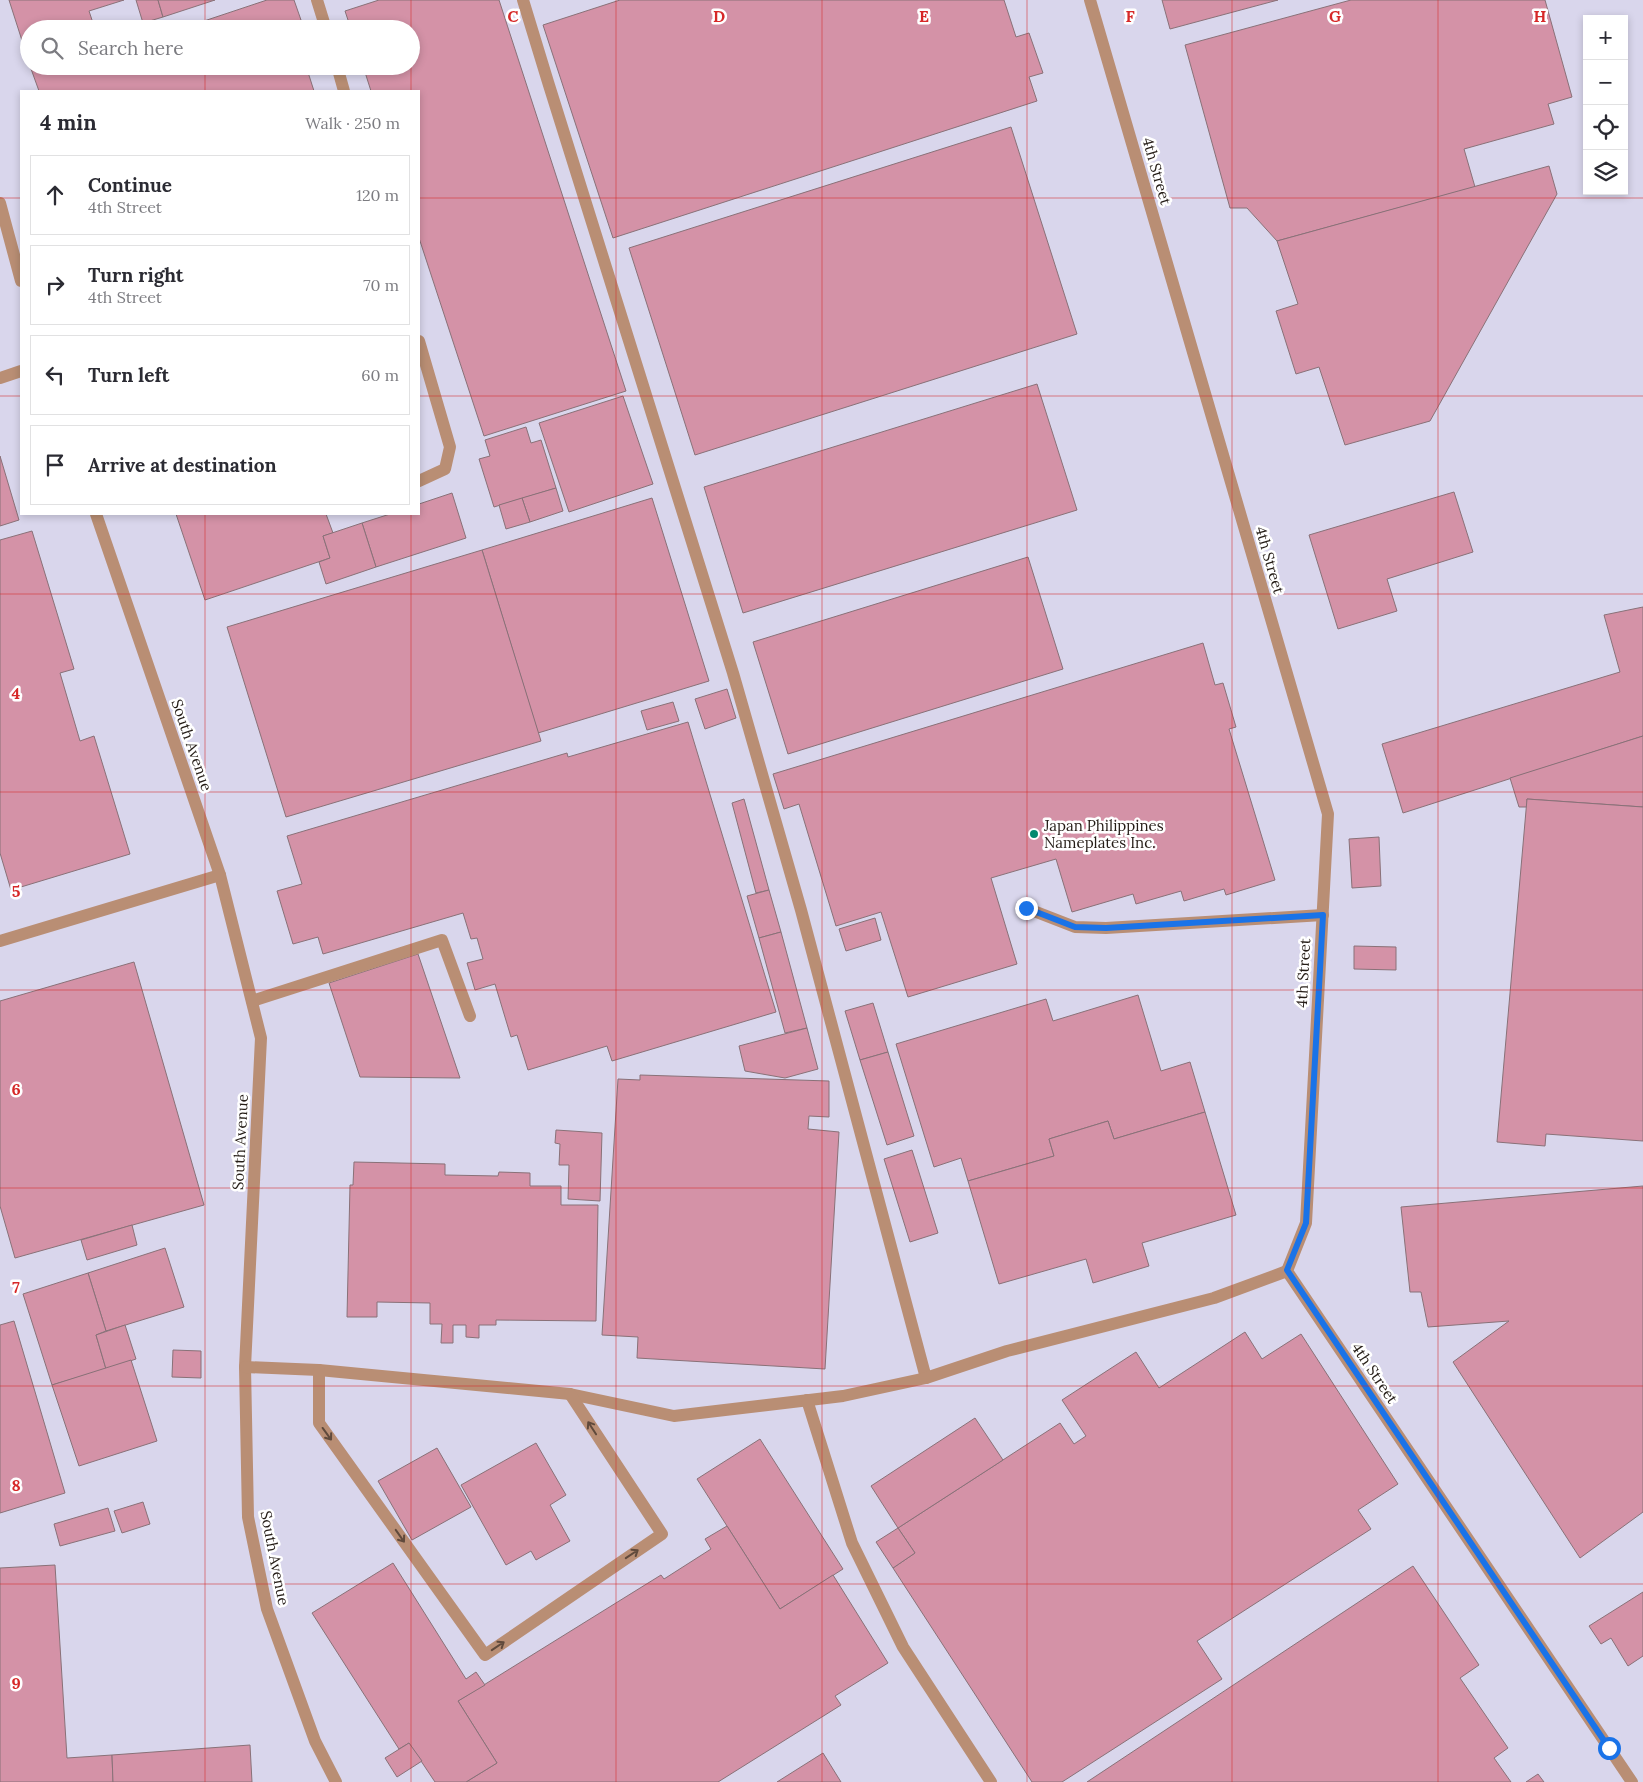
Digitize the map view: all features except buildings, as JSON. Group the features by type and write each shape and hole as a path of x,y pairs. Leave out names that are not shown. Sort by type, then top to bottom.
{"street":[{"path":"317,0 323,20"},
{"path":"523,0 733,673 802,910 926,1378"},
{"name":"4th Street","path":"1090,0 1328,814 1306,1223 1287,1270 1632,1782"},
{"path":"340,75 344,90"},
{"path":"0,204 20,277"},
{"path":"420,344 450,447 445,469 420,481"},
{"path":"0,378 20,372"},
{"name":"South Avenue","path":"96,515 220,875 261,1038 245,1367 248,1517 268,1609 316,1741 336,1782"},
{"path":"0,941 220,875"},
{"path":"1026,908 1075,927 1106,928 1323,915"},
{"path":"252,1001 442,940 470,1016"},
{"path":"245,1367 319,1370 570,1394 674,1416 843,1396 926,1378 1007,1351 1214,1298 1287,1270"},
{"path":"319,1370 319,1423 485,1655 662,1534 570,1394"},
{"path":"807,1400 852,1543 903,1647 991,1782"}],"shaded area":[{"path":"0,0 1643,0 1643,1782 0,1782"}],"place":[{"name":"Japan Philippines Nameplates Inc.","path":"1034,834"}],"route":[{"path":"1026,908 1075,927 1106,928 1323,915 1306,1223 1287,1270 1609,1748"}]}
